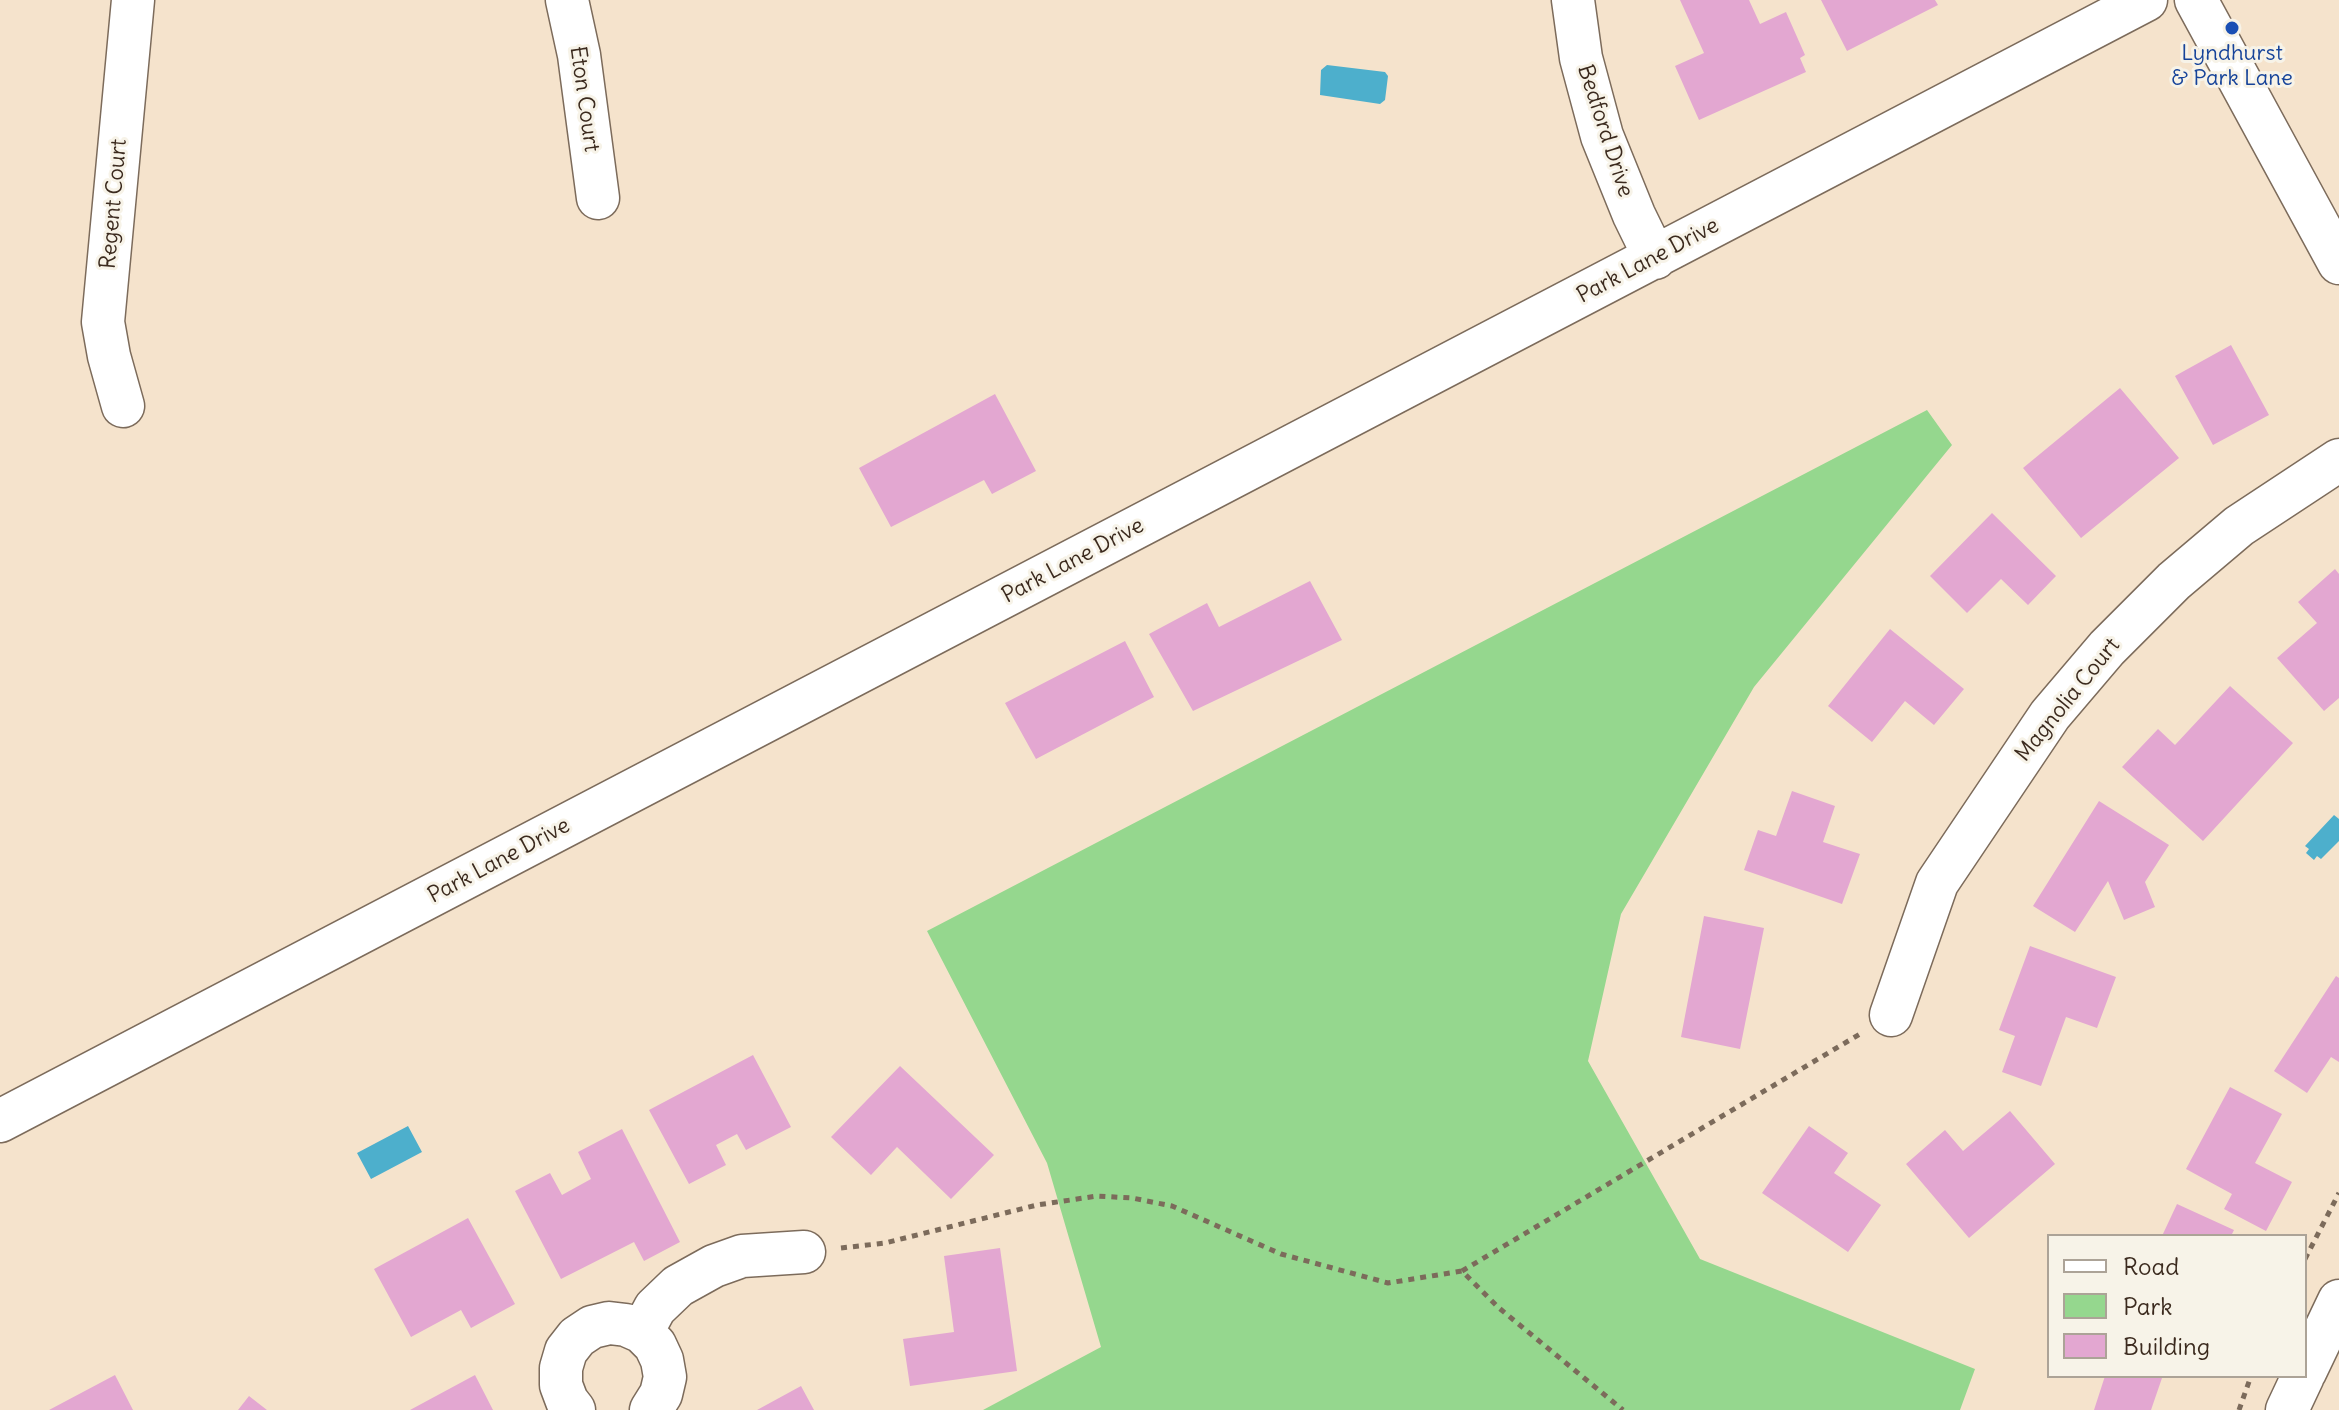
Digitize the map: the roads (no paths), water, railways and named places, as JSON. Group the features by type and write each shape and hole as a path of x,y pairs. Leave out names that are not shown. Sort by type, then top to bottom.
{"street":[{"name":"Regent Court","path":"123,406 103,322 133,0"},
{"name":"Eton Court","path":"567,0 579,55 598,198"},
{"name":"Bedford Drive","path":"1573,0 1581,58 1602,136 1655,258"},
{"name":"Park Lane Drive","path":"0,1121 2146,0"},
{"path":"2196,0 2339,263"},
{"name":"Magnolia Court","path":"1891,1015 1937,883 2050,715 2107,648 2174,581 2239,526 2339,460"},
{"path":"642,1332 655,1308 678,1286 714,1266 742,1256 804,1252"},
{"path":"2307,1368 2339,1301"},
{"path":"574,1410 561,1385 561,1368 566,1351 577,1337 592,1327 609,1323 626,1325 642,1332 655,1345 665,1377 661,1394 651,1410"},
{"path":"2287,1410 2302,1378"}],"water":[{"path":"1327,65 1385,72 1388,76 1385,100 1380,104 1320,95 1321,70"},
{"path":"2334,815 2339,819 2339,841 2321,859 2317,856 2314,860 2306,853 2309,849 2305,846"},
{"path":"408,1126 422,1152 371,1179 357,1153"}],"place":[{"name":"Lyndhurst & Park Lane","path":"2232,28"}]}
